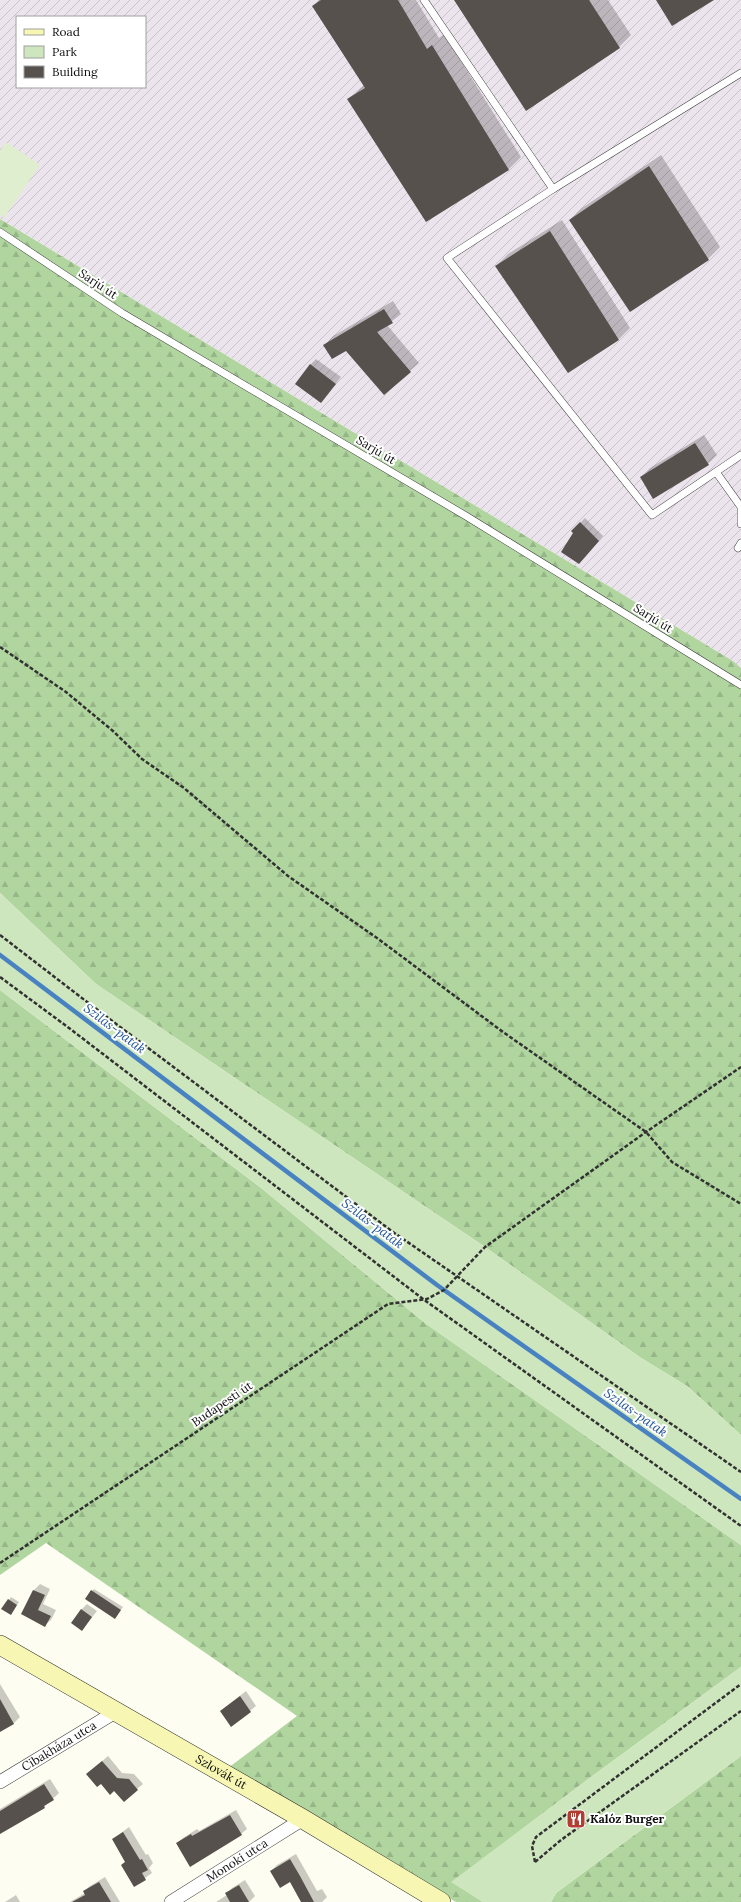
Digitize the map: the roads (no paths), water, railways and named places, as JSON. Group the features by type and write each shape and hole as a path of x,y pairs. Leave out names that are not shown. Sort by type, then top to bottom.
{"main road":[{"name":"Szlovák út","path":"0,1645 303,1819 441,1902"}],"street":[{"name":"Cibakháza utca","path":"0,1782 117,1711"},
{"name":"Monoki utca","path":"171,1902 303,1819"}],"lane":[{"path":"424,0 553,190"},
{"path":"741,73 447,258 652,515 741,455"},
{"name":"Sarjú út","path":"0,232 122,312 466,516 741,685"},
{"path":"716,472 741,507 741,524"}],"waterway":[{"name":"Szilas-patak","path":"0,955 437,1285 741,1499"}],"place":[{"name":"Kalóz Burger","path":"576,1819"}]}
